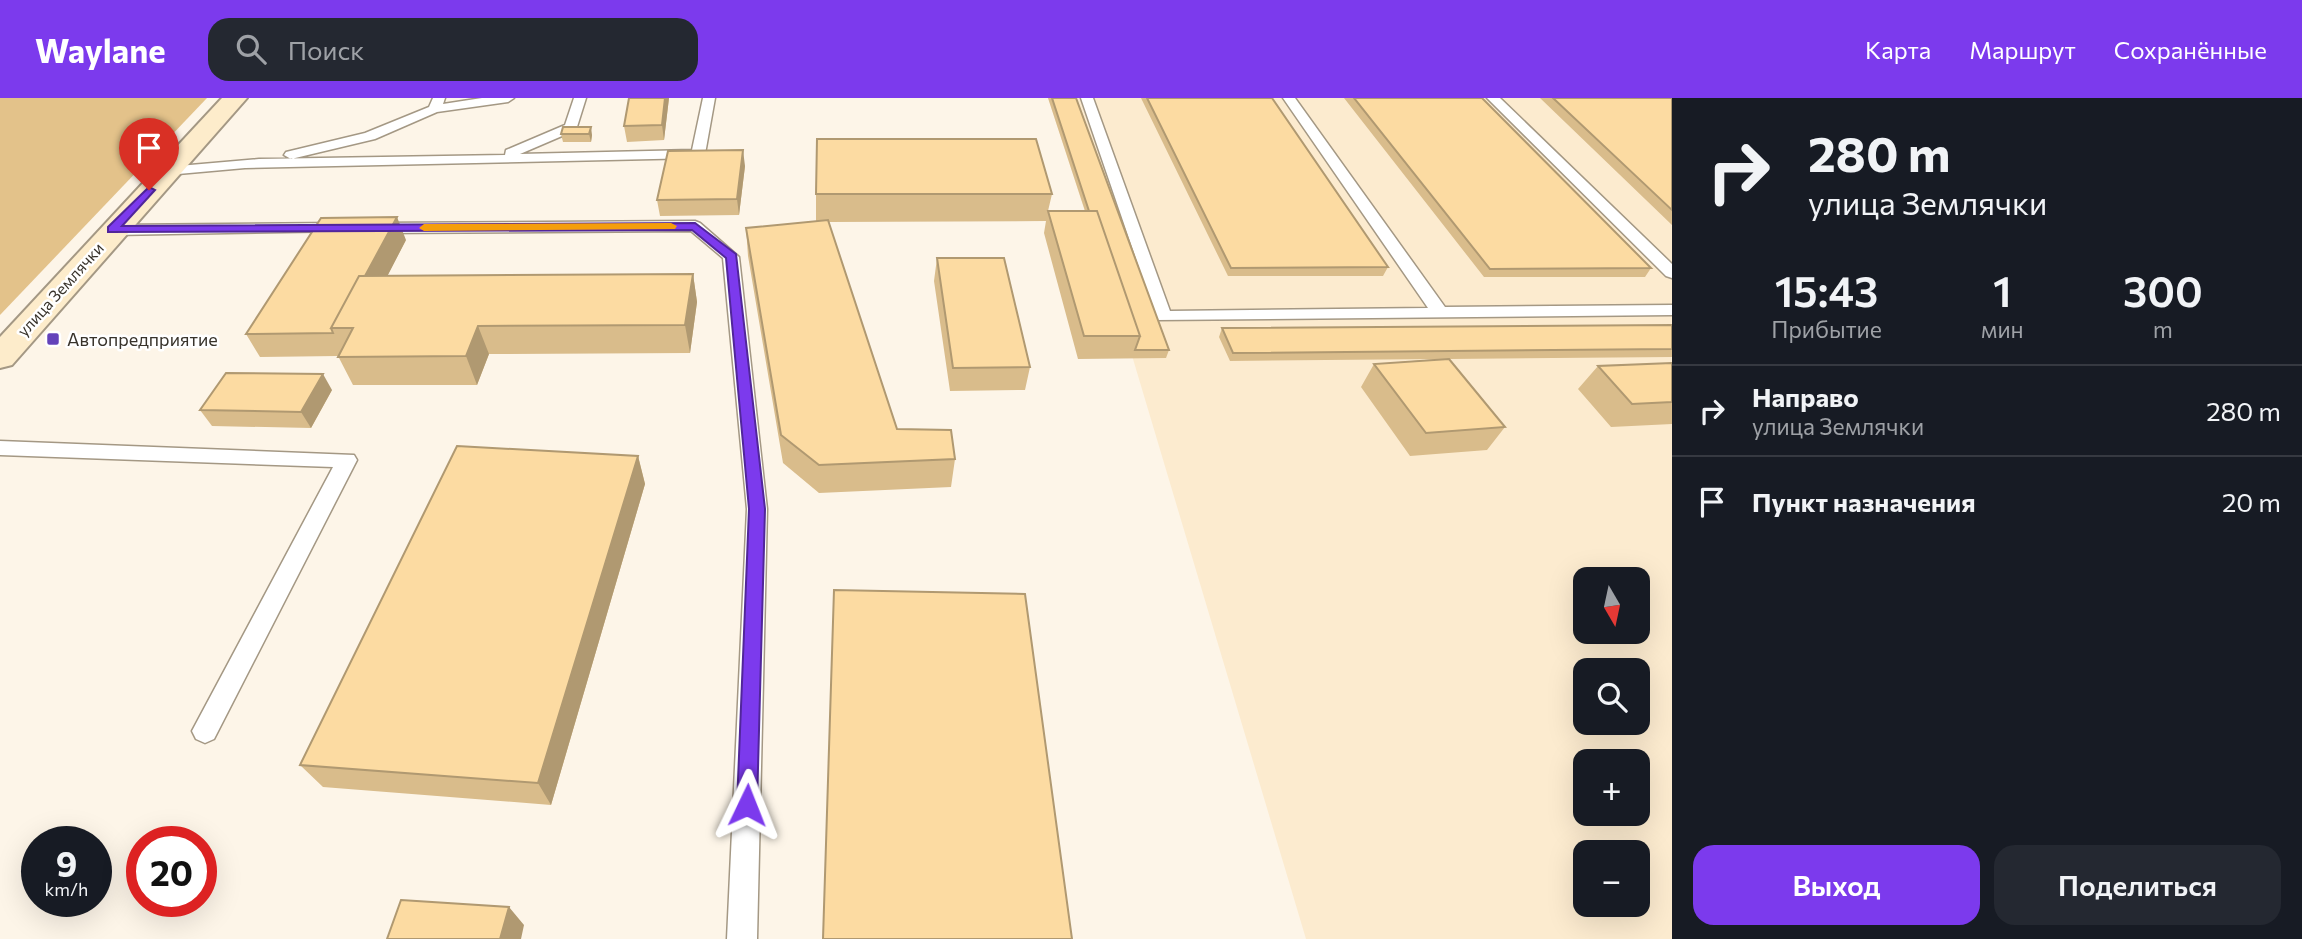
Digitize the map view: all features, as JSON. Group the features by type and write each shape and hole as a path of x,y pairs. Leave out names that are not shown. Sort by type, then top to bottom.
{"street":[{"name":"улица Землячки","path":"0,357 235,98"}],"lane":[{"path":"248,165 370,136 437,104 508,98"},
{"path":"499,158 571,127 580,98"},
{"path":"167,171 248,165 698,154 709,98"},
{"path":"1087,98 1163,316 1672,310"},
{"path":"1289,98 1440,313"},
{"path":"1493,98 1672,273"},
{"path":"370,136 356,147 357,157 375,162"},
{"path":"113,230 695,226 732,257 757,509 742,939"},
{"path":"0,448 347,460 205,731"}],"shaded area":[{"path":"0,98 207,98 0,315"},
{"path":"1048,98 1672,98 1672,939 1306,939 1133,359"}],"building":[{"path":"629,98 665,98 662,125 624,126"},
{"path":"1052,98 1076,98 1169,350 1135,350 1140,336 1097,211 1089,211"},
{"path":"1147,98 1272,98 1388,267 1231,268"},
{"path":"1354,98 1482,98 1651,268 1490,269"},
{"path":"1553,98 1672,98 1672,210"},
{"path":"563,127 591,127 589,134 561,134"},
{"path":"817,139 1036,139 1052,194 816,194"},
{"path":"743,150 737,199 657,200 668,151"},
{"path":"1048,211 1097,211 1140,336 1084,336"},
{"path":"397,217 365,276 359,276 331,328 333,333 246,334 321,218"},
{"path":"828,220 897,429 951,430 955,459 819,465 781,435 746,228"},
{"path":"937,258 1004,258 1030,367 953,368"},
{"path":"693,274 685,325 478,326 466,356 338,357 353,328 331,328 359,276"},
{"path":"1672,325 1672,349 1233,353 1222,328"},
{"path":"1449,359 1505,427 1426,433 1374,364"},
{"path":"1672,363 1672,402 1632,404 1598,366"},
{"path":"226,373 323,374 301,412 200,410"},
{"path":"457,446 638,456 538,783 300,765"},
{"path":"834,590 1025,594 1072,939 823,939"},
{"path":"401,900 509,907 500,939 387,939"}],"slow traffic":[{"path":"424,228 671,226"}],"place":[{"name":"Автопредприятие","path":"53,339"}],"route":[{"path":"149,190 113,230 695,226 732,257 757,509 747,805"}]}
